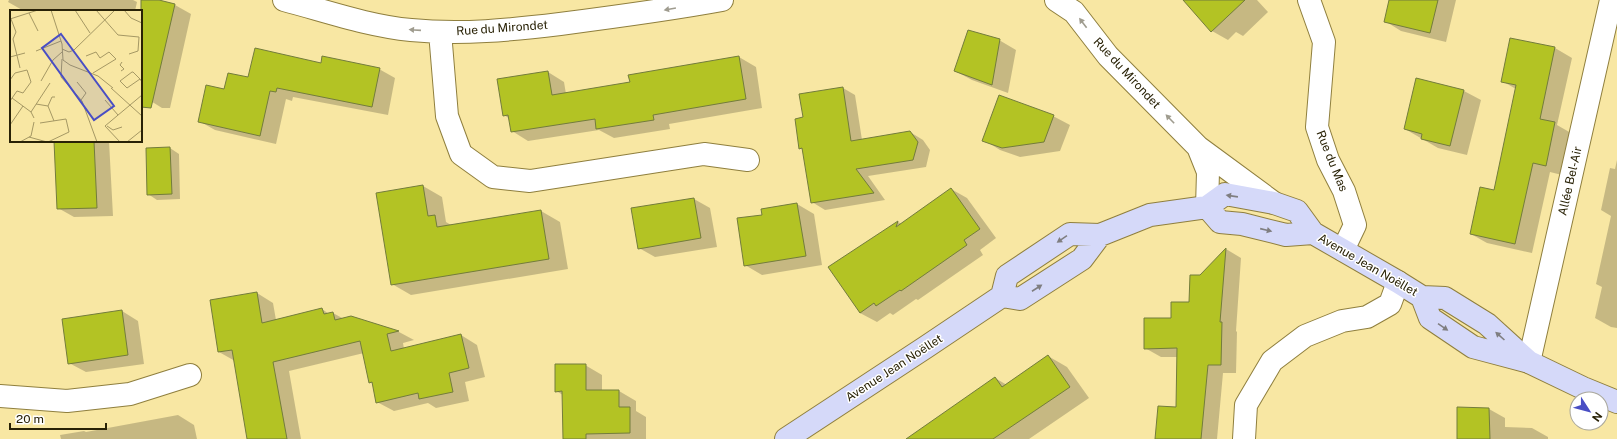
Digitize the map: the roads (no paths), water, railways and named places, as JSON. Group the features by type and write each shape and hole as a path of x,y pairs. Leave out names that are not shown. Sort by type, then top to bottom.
{"main road":[{"name":"Avenue Jean Noëllet","path":"786,439 926,348 1002,296 1020,299 1082,259 1100,235 1150,215 1207,208 1225,194 1274,203 1297,211 1313,233 1422,297 1445,298 1487,324 1529,362 1583,388 1617,402"},
{"name":"Avenue Jean Noëllet","path":"1207,208 1220,222 1242,224 1286,235 1313,233"}],"street":[{"name":"Rue du Mirondet","path":"284,0 381,25 411,30 440,32 509,30 643,14 722,0"},
{"name":"Rue du Mirondet","path":"1056,0 1074,12 1108,56 1198,146 1274,203"},
{"name":"Rue du Mas","path":"1309,0 1324,42 1317,127 1328,160 1344,191 1355,225 1343,250"},
{"name":"Allée Bel-Air","path":"1529,362 1611,0"},
{"path":"440,32 447,116 461,154 493,177 530,181 704,154 748,160"},
{"name":"Rue du Mirondet","path":"1198,146 1208,172 1207,208"},
{"path":"1244,439 1246,405 1272,362 1305,336 1342,322 1368,317 1390,304 1398,282"},
{"path":"0,396 67,401 130,394 190,375"}]}
